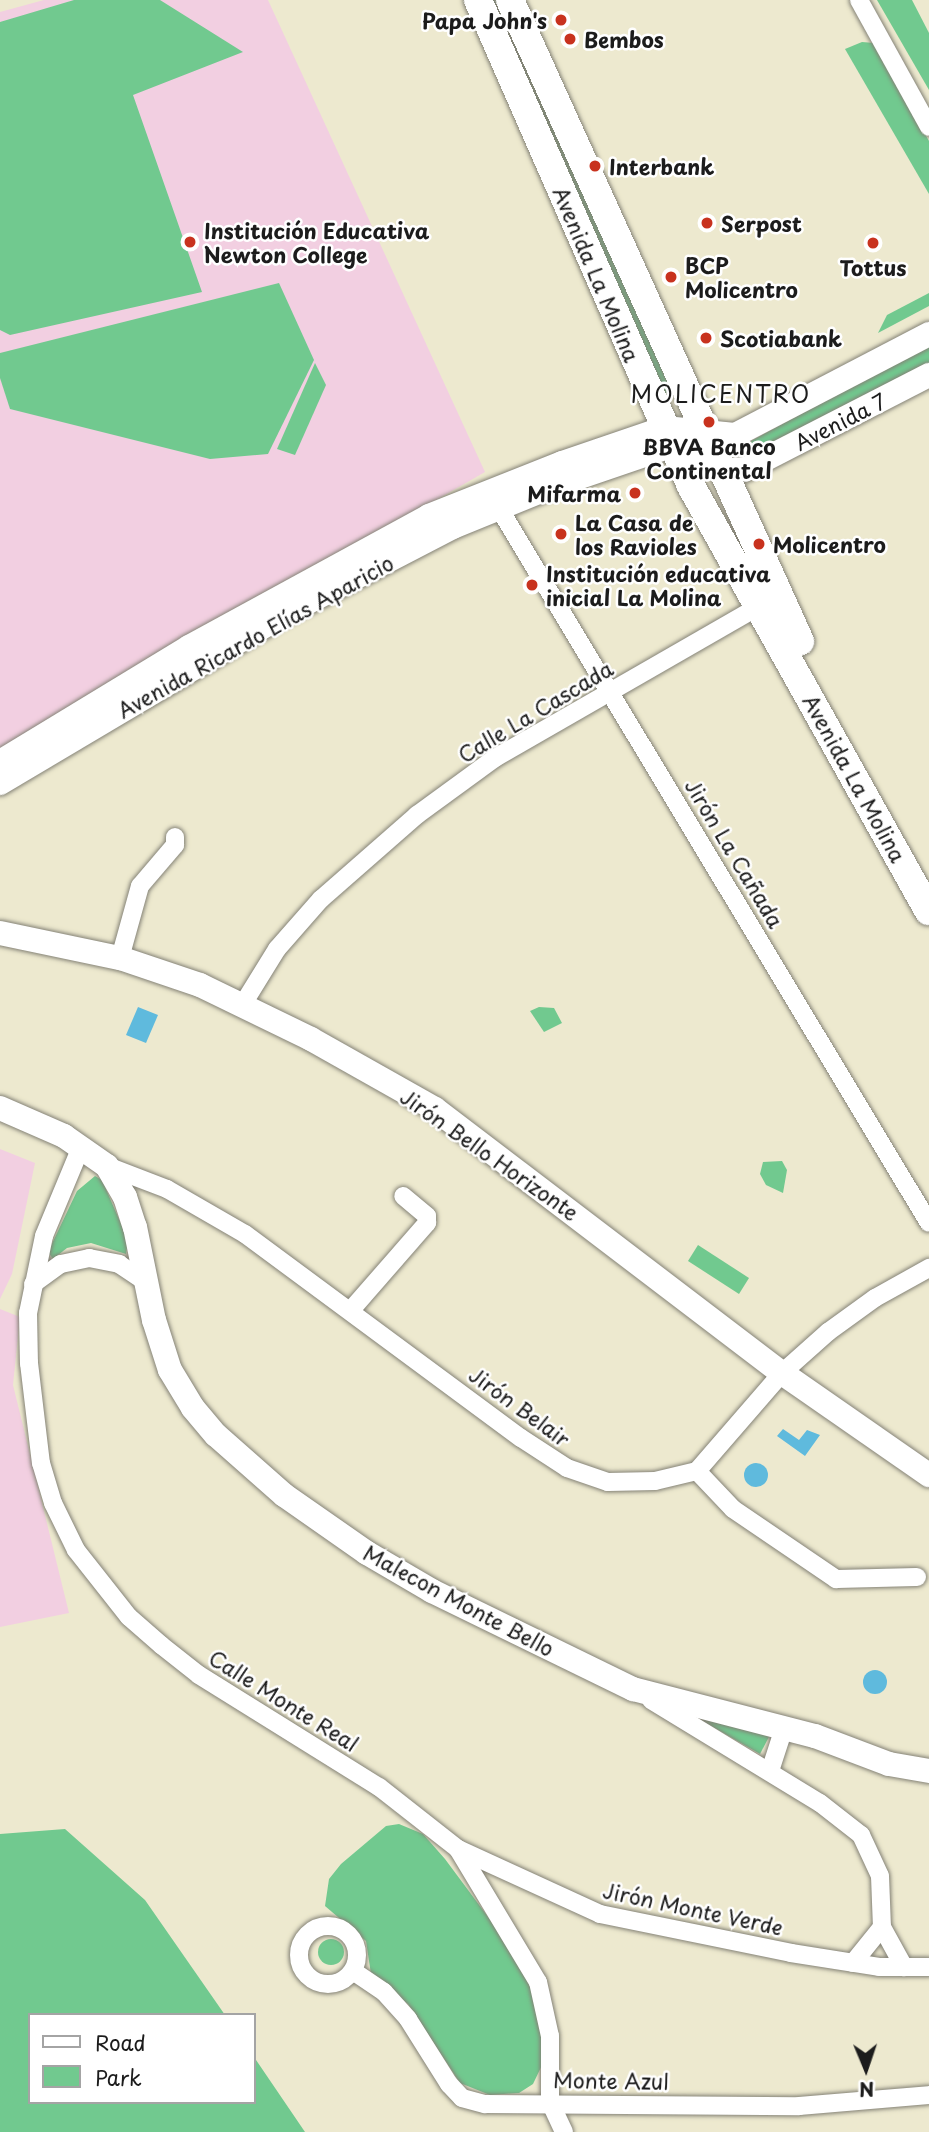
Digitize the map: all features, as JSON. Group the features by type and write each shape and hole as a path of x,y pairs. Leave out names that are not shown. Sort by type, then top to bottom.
{"main road":[{"name":"Avenida La Molina","path":"478,0 691,486 768,601 929,873"},
{"name":"Avenida La Molina","path":"510,0 722,470 768,601 929,911"}],"street":[{"path":"859,0 929,127"},
{"name":"Avenida 7","path":"670,437 735,435 929,334"},
{"name":"Avenida 7","path":"722,470 747,468 929,375"},
{"path":"670,437 722,470"},
{"name":"Avenida Ricardo Elías Aparicio","path":"0,783 283,615 499,508 670,437"},
{"name":"Avenida Ricardo Elías Aparicio","path":"0,762 190,647 429,516 562,463 670,437"},
{"name":"Jirón La Cañada","path":"499,508 611,690 929,1223"},
{"name":"Calle La Cascada","path":"243,1004 276,949 321,899 417,815 495,758 768,601"},
{"path":"120,958 140,886 176,845 175,837"},
{"name":"Jirón Bello Horizonte","path":"0,933 120,958 243,1004 435,1109 782,1373 929,1475"},
{"name":"Malecon Monte Bello","path":"0,1108 81,1147 107,1166 125,1197 170,1370 193,1408 232,1451 284,1495 367,1553 432,1591 633,1689 784,1727 889,1764 929,1770"},
{"name":"Calle Monte Real","path":"81,1147 44,1236 28,1313 34,1422 53,1503 76,1550 129,1617 199,1675 379,1787 458,1849 538,1982 550,2036 550,2102 564,2132"},
{"name":"Jirón Belair","path":"107,1166 167,1189 245,1234 567,1468 608,1482 655,1481 697,1471"},
{"path":"351,1310 427,1223 427,1216 403,1196"},
{"path":"33,1284 61,1264 89,1258 119,1264 146,1282"},
{"path":"917,1577 836,1579 733,1510 697,1471 782,1373 874,1298 929,1268"},
{"path":"633,1689 770,1771 861,1835 880,1876 882,1927 904,1967"},
{"path":"770,1771 784,1727"},
{"name":"Jirón Monte Verde","path":"458,1849 600,1914 853,1963 929,1967"},
{"path":"853,1963 882,1927"},
{"name":"Monte Azul","path":"353,1970 384,1992 408,2019 462,2098 485,2104 550,2102 799,2106 929,2095"}],"shaded area":[{"name":"Institución Educativa Newton College","path":"44,0 268,0 485,472 0,750 0,12"},
{"path":"0,1149 35,1163 12,1274 0,1299"},
{"path":"0,1309 20,1317 13,1385 69,1613 0,1627"}],"green space":[{"path":"74,0 160,0 243,52 133,95 202,292 10,335 0,330 0,22"},
{"path":"489,0 499,0 671,390 662,396"},
{"path":"877,0 912,0 929,33 929,90"},
{"path":"862,42 874,43 929,141 929,194 845,49"},
{"path":"279,283 314,360 268,454 210,459 10,409 0,378 0,353"},
{"path":"929,293 929,306 878,333 887,315"},
{"path":"929,345 929,364 756,454 751,441"},
{"path":"315,363 326,385 295,455 277,449"},
{"path":"539,1007 554,1008 562,1023 544,1032 530,1011"},
{"path":"782,1161 787,1170 783,1193 766,1185 760,1174 763,1162"},
{"path":"95,1176 102,1180 128,1240 126,1254 91,1243 67,1248 53,1259 48,1252 77,1191"},
{"path":"698,1245 749,1278 739,1294 688,1261"},
{"path":"680,1708 771,1733 760,1754"},
{"path":"399,1824 423,1834 445,1859 523,1964 535,1994 545,2059 533,2084 519,2093 490,2095 460,2083 408,2004 371,1974 366,1941 325,1906 329,1879 341,1864 386,1826"},
{"path":"65,1829 145,1900 224,2013 28,2013 28,2104 256,2104 256,2060 305,2132 0,2132 0,1834"},
{"path":"331,1939 340,1943 344,1952 340,1961 331,1965 322,1961 318,1952 322,1943"}],"water":[{"path":"138,1007 158,1015 146,1043 126,1035"},
{"path":"783,1429 799,1440 807,1430 820,1435 805,1456 777,1436"},
{"path":"756,1463 765,1466 768,1475 765,1484 756,1487 747,1484 744,1475 747,1466"},
{"path":"875,1670 884,1673 887,1682 884,1691 875,1694 866,1691 863,1682 866,1673"}],"place":[{"name":"Papa John's","path":"561,20"},
{"name":"Bembos","path":"570,39"},
{"name":"Interbank","path":"595,166"},
{"name":"Serpost","path":"707,223"},
{"name":"Institución Educativa Newton College","path":"190,242"},
{"name":"Tottus","path":"873,243"},
{"name":"BCP Molicentro","path":"671,277"},
{"name":"Scotiabank","path":"706,338"},
{"name":"BBVA Banco Continental","path":"709,422"},
{"name":"Mifarma","path":"635,493"},
{"name":"La Casa de los Ravioles","path":"561,534"},
{"name":"Molicentro","path":"759,544"},
{"name":"Institución educativa inicial La Molina","path":"532,585"}],"district":[{"name":"MOLICENTRO","path":"721,394"}]}
